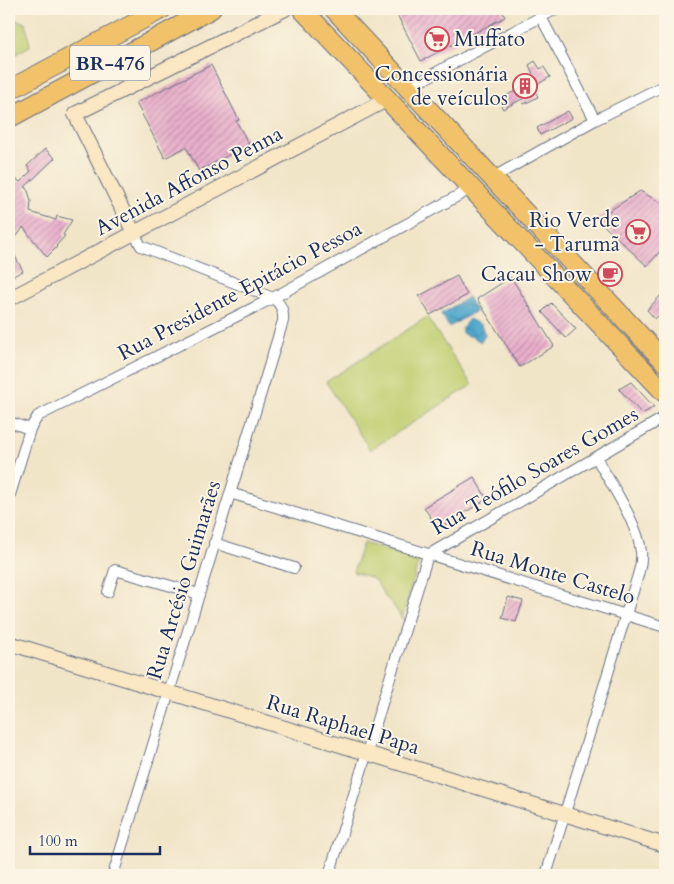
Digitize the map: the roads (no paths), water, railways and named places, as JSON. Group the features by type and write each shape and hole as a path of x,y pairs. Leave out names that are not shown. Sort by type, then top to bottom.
{"highway":[{"path":"9,90 162,9"},
{"name":"BR-476","path":"9,118 211,9"},
{"path":"302,9 665,394"},
{"path":"334,9 665,362"}],"street":[{"path":"273,298 142,246 75,114 285,9"},
{"path":"408,88 556,9"},
{"path":"541,16 595,120"},
{"path":"492,178 595,120 665,85"},
{"name":"Avenida Affonso Penna","path":"9,299 388,99"},
{"name":"Rua Presidente Epitácio Pessoa","path":"30,429 38,416 273,298 472,188"},
{"name":"Rua Arcésio Guimarães","path":"113,875 283,321 282,308 273,298"},
{"name":"Rua Teófilo Soares Gomes","path":"329,875 428,555 665,417"},
{"path":"9,422 30,429 9,498"},
{"path":"546,875 638,575 640,563 641,552 633,523 596,457"},
{"name":"Rua Monte Castelo","path":"230,493 665,627"},
{"path":"214,543 294,568"},
{"path":"108,592 115,570 199,594"},
{"name":"Rua Raphael Papa","path":"9,643 665,845"}],"water":[{"path":"468,297 476,311 449,327 441,314"},
{"path":"469,319 481,325 485,335 481,342 462,333 462,328"}],"place":[{"name":"Muffato","path":"437,39"},
{"name":"Concessionária de veículos","path":"525,86"},
{"name":"Rio Verde - Tarumã","path":"638,232"},
{"name":"Cacau Show","path":"610,274"}]}
